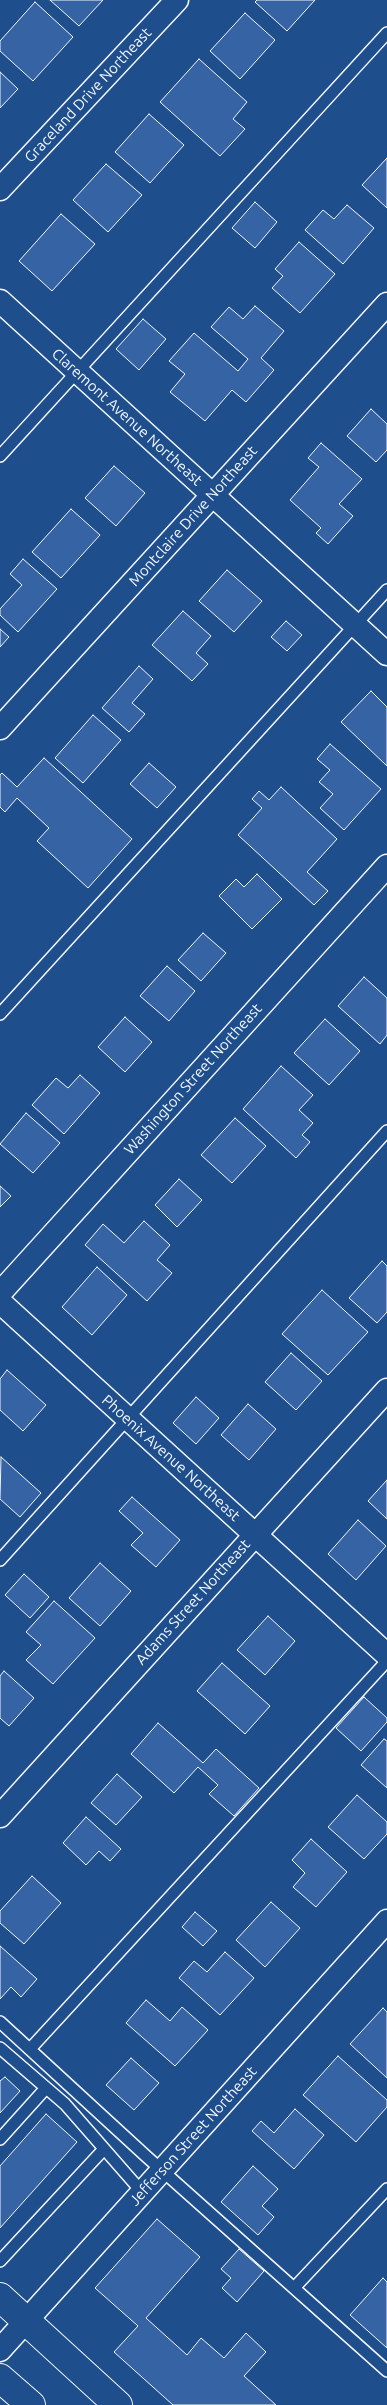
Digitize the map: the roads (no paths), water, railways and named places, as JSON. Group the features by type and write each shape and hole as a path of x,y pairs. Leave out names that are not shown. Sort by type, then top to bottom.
{"main road":[{"path":"0,2297 118,2405"},
{"path":"0,2378 31,2405"}],"street":[{"name":"Graceland Drive Northeast","path":"0,189 177,0"},
{"name":"Claremont Avenue Northeast","path":"0,301 387,654"},
{"name":"Montclaire Drive Northeast","path":"0,728 387,304"},
{"name":"Washington Street Northeast","path":"0,1293 387,866"},
{"name":"Phoenix Avenue Northeast","path":"0,1302 387,1654"},
{"name":"Adams Street Northeast","path":"0,1816 254,1534 387,1390"},
{"name":"Jefferson Street Northeast","path":"0,2350 387,1921"}],"lane":[{"path":"0,456 387,32"},
{"path":"0,1014 387,590"},
{"path":"0,1560 387,1131"},
{"path":"30,2049 387,1661"},
{"path":"0,2022 387,2371"},
{"path":"0,2048 65,2104 142,2192"},
{"path":"0,2139 46,2088"},
{"path":"0,2261 104,2149"},
{"path":"294,2288 387,2189"}]}
